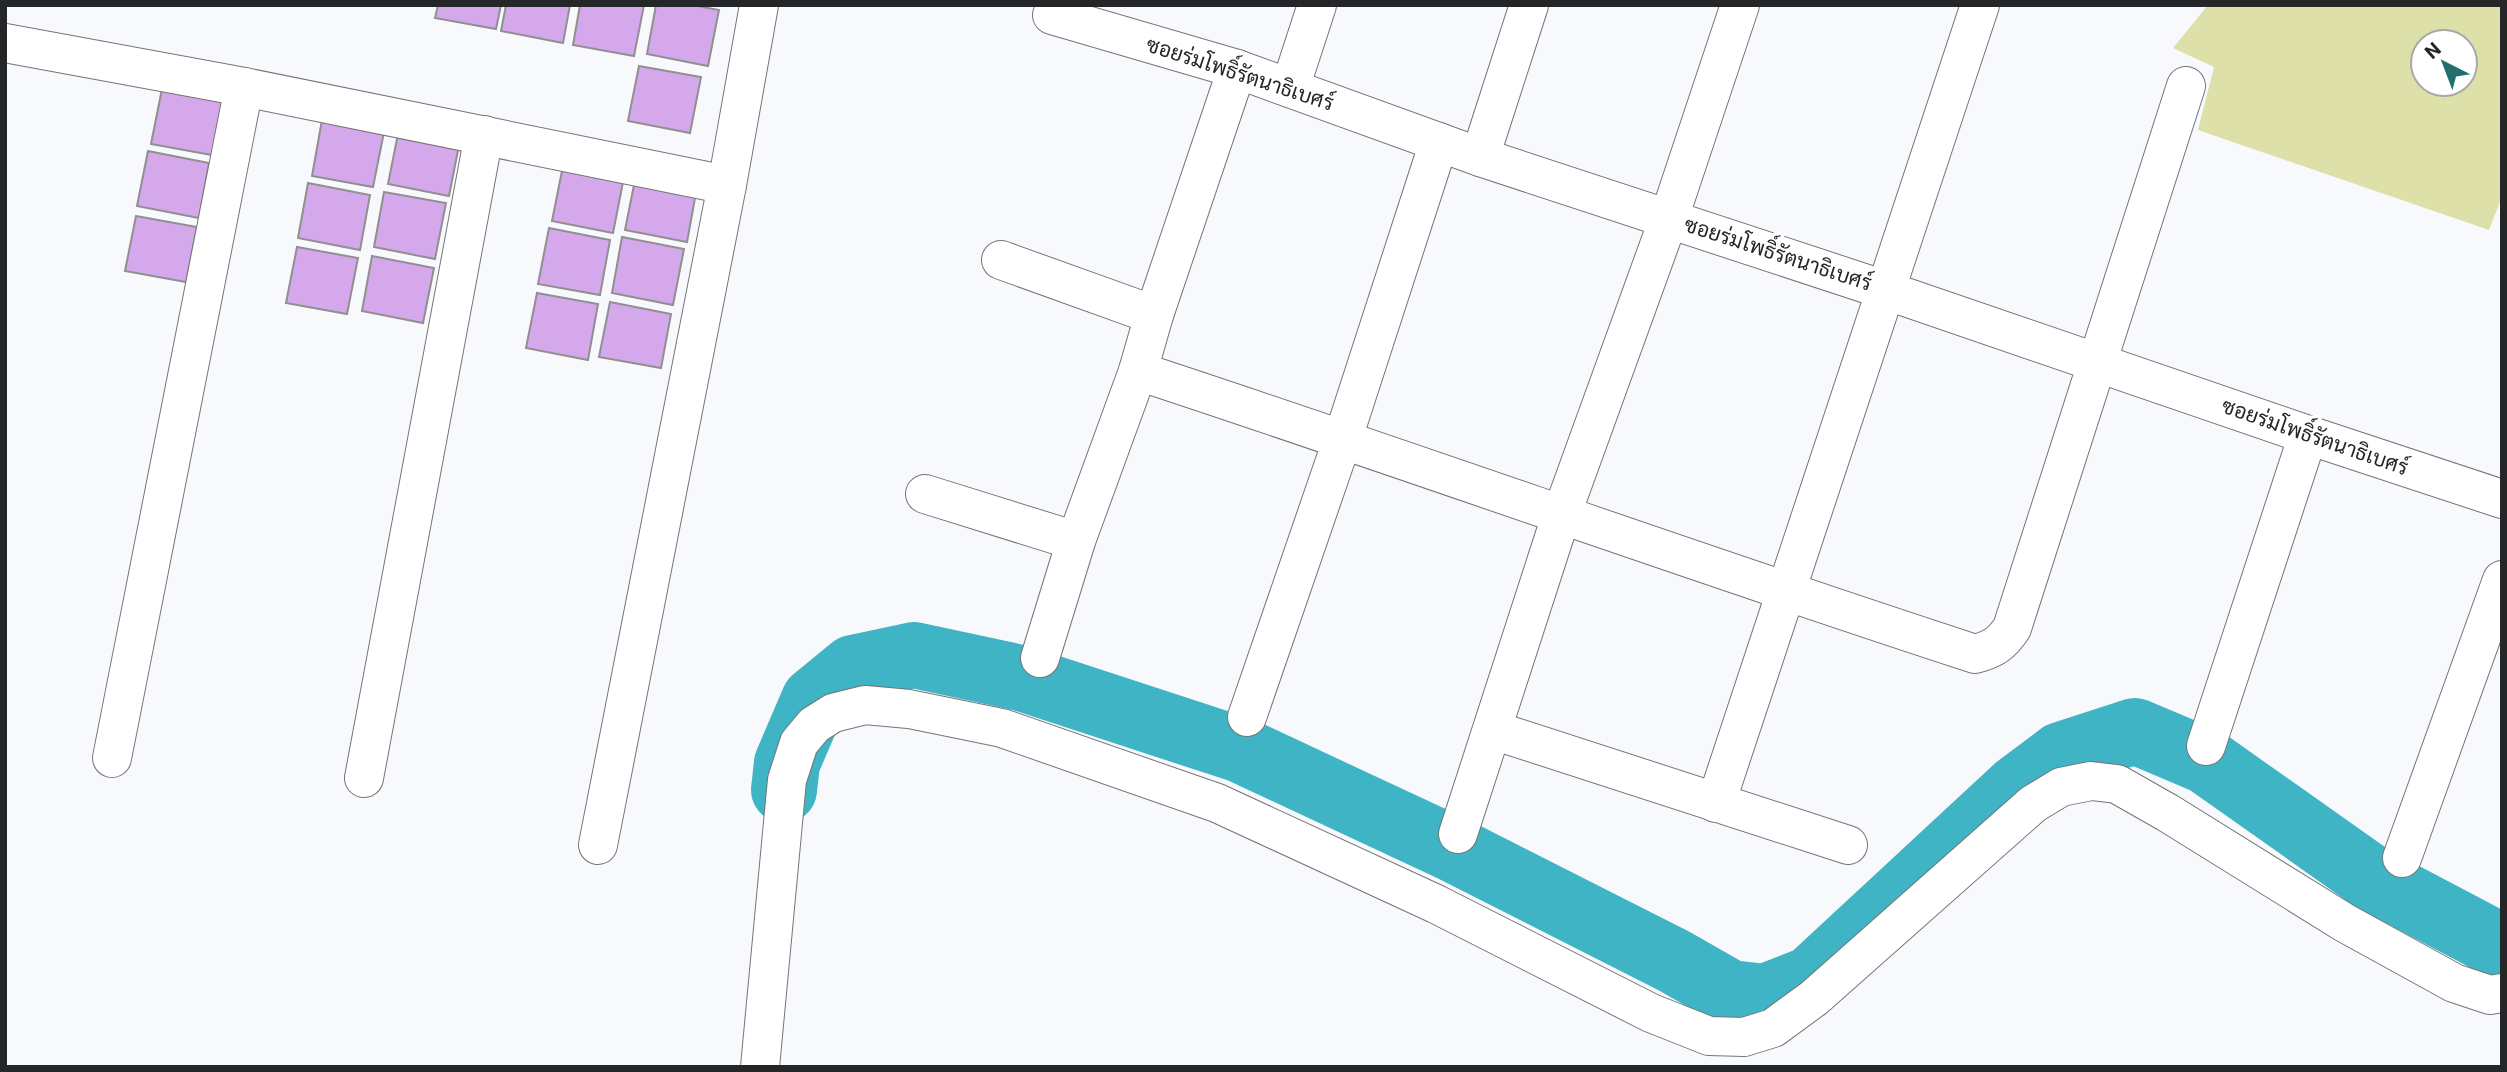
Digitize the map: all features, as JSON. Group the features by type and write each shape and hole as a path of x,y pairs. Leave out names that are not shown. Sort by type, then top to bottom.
{"street":[{"path":"598,845 727,185 759,5"},
{"path":"1290,88 1317,5"},
{"path":"1480,157 1529,5"},
{"path":"1458,834 1561,516 1668,218 1740,5"},
{"path":"1716,803 1980,5"},
{"name":"ซอยร่มโพธิ์รัตนาธิเบศร์","path":"1052,15 1237,69 1480,157 1885,290 2502,499"},
{"path":"5,43 244,87 727,185"},
{"path":"1040,659 1076,541 1138,371 1154,315 1237,69"},
{"path":"1138,371 1784,592 1975,654 1990,650 2002,643 2012,628 2186,86"},
{"path":"112,758 244,87"},
{"path":"364,778 484,135"},
{"path":"1247,718 1343,439 1439,142"},
{"path":"1001,260 1154,315"},
{"path":"2206,746 2308,435"},
{"path":"925,494 1076,541"},
{"path":"2402,858 2502,580"},
{"path":"760,1067 787,780 799,743 814,725 833,713 865,705 909,709 1002,728 1217,803 1436,904 1651,1013 1709,1035 1744,1037 1773,1028 1814,998 2033,804 2061,787 2091,781 2117,784 2137,795 2345,923 2454,983 2490,995 2502,993"},
{"path":"1493,730 1848,845"}],"green space":[{"path":"2208,5 2502,5 2502,197 2489,230 2198,130 2214,67 2173,48"}],"building":[{"path":"438,5 501,5 496,29 435,18"},
{"path":"506,5 570,5 563,43 501,31"},
{"path":"580,5 644,5 634,56 573,45"},
{"path":"656,5 692,5 719,10 708,66 647,54"},
{"path":"639,66 701,77 690,133 628,121"},
{"path":"162,89 223,100 212,155 151,144"},
{"path":"322,120 384,132 373,187 312,176"},
{"path":"399,129 460,140 449,196 388,184"},
{"path":"148,151 209,163 199,218 137,206"},
{"path":"563,166 624,177 613,233 552,221"},
{"path":"636,175 697,187 687,242 625,230"},
{"path":"308,183 370,195 360,250 298,238"},
{"path":"384,192 446,203 435,259 374,247"},
{"path":"136,216 197,227 186,282 125,271"},
{"path":"549,228 610,240 600,295 538,284"},
{"path":"622,237 684,249 673,305 612,293"},
{"path":"297,247 358,258 347,314 286,303"},
{"path":"372,256 434,268 423,323 362,311"},
{"path":"537,293 598,304 588,360 526,348"},
{"path":"610,302 671,314 661,368 599,357"}],"waterway":[{"path":"784,790 787,763 814,700 853,668 914,655 1021,678 1241,750 1451,848 1674,961 1730,993 1765,997 1811,979 2017,788 2061,755 2135,731 2206,761 2373,879 2502,947"}]}
